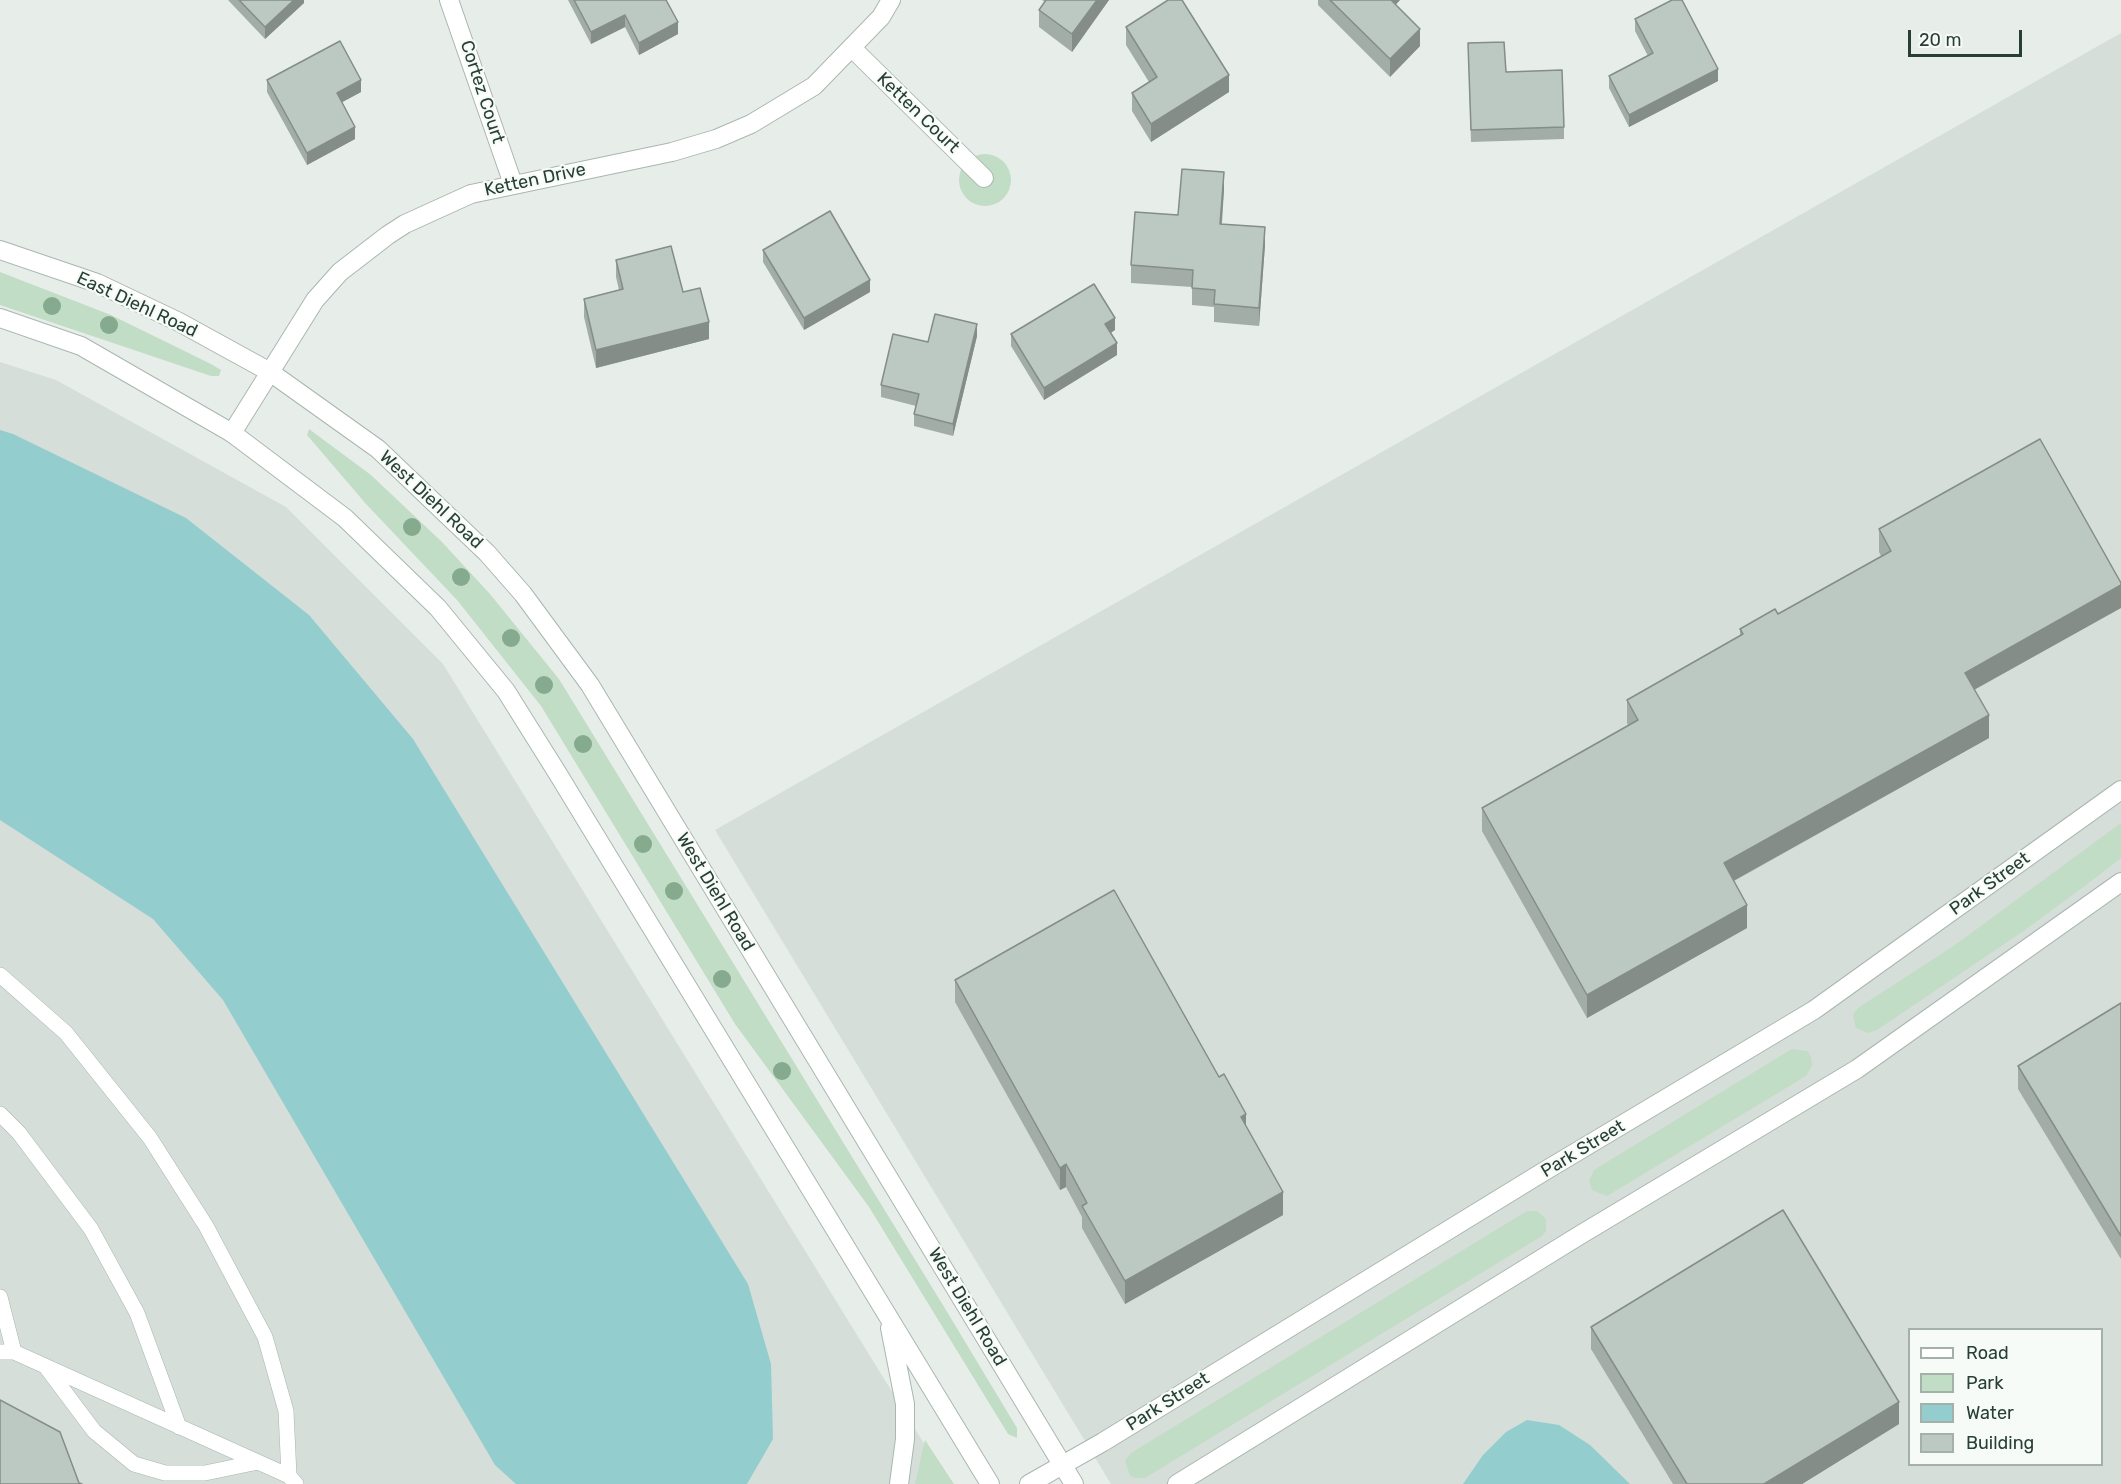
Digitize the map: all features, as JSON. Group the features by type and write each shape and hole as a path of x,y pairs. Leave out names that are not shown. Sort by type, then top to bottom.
{"street":[{"name":"Cortez Court","path":"449,0 513,184"},
{"name":"Ketten Drive","path":"232,433 315,300 340,272 388,234 471,194 672,152 716,139 786,105 814,86 881,17 891,0"},
{"name":"Ketten Court","path":"852,48 984,178"},
{"name":"East Diehl Road","path":"0,250 97,283 179,322 270,372"},
{"path":"0,318 81,346 232,433 345,518 438,608 506,691 990,1484"},
{"name":"West Diehl Road","path":"270,372 378,449 488,553 523,594 590,685 1074,1484"},
{"name":"Park Street","path":"1029,1484 1814,1010 2121,790"},
{"path":"1177,1484 1580,1235 1857,1069 2121,882"},
{"path":"888,1317 905,1404 905,1439 899,1484"}],"lane":[{"path":"0,975 66,1033 150,1138 206,1227 265,1337 286,1411 292,1480"},
{"path":"0,1114 20,1133 91,1229 137,1313 179,1427"},
{"path":"0,1297 7,1352 45,1366 258,1462 292,1480"},
{"path":"45,1366 94,1431 134,1464 165,1473 205,1473 258,1462"}],"shaded area":[{"path":"2121,33 2121,1484 1111,1484 715,830"},
{"path":"0,362 56,380 286,507 443,664 949,1484 0,1484"}],"green space":[{"path":"980,154 990,154 1004,161 1011,180 1004,199 990,206 980,206 970,202 963,195 959,185 959,175 963,165 970,158"},
{"path":"0,272 111,315 211,364 221,370 219,376 211,376 0,305"},
{"path":"309,429 371,475 442,542 490,594 559,679 949,1315 1017,1428 1017,1438 1008,1434 869,1207 735,1024 541,706 457,600 366,504 307,435"},
{"path":"2121,823 2121,858 2022,932 1877,1030 1868,1033 1856,1028 1853,1015 1858,1008 1955,945"},
{"path":"1792,1049 1808,1051 1812,1065 1806,1076 1607,1196 1592,1190 1589,1181 1594,1170"},
{"path":"1527,1211 1537,1211 1546,1219 1546,1231 1542,1236 1145,1478 1134,1478 1130,1475 1125,1461 1131,1453"},
{"path":"925,1440 954,1484 915,1484"}],"water":[{"path":"0,430 13,434 186,518 309,615 413,739 748,1284 771,1364 773,1439 747,1484 516,1484 495,1465 223,1000 153,919 0,820"},
{"path":"1527,1420 1559,1425 1590,1445 1630,1484 1463,1484 1483,1455 1506,1432"}],"building":[{"path":"239,0 294,0 265,27"},
{"path":"574,0 666,0 678,22 639,43 625,15 591,32"},
{"path":"1046,0 1097,0 1072,34 1039,10"},
{"path":"1168,0 1182,0 1229,75 1151,124 1132,93 1157,77 1126,27"},
{"path":"1330,0 1391,0 1420,29 1390,59"},
{"path":"1672,0 1682,0 1718,69 1629,115 1609,76 1653,53 1635,19"},
{"path":"340,41 361,80 337,93 355,127 307,153 267,80"},
{"path":"1504,42 1506,72 1562,70 1564,127 1471,130 1468,43"},
{"path":"1182,169 1224,172 1220,224 1265,227 1259,308 1214,304 1215,290 1192,288 1193,270 1131,265 1135,212 1178,215"},
{"path":"830,211 870,280 804,318 763,250"},
{"path":"671,246 683,292 700,288 709,322 596,350 584,299 623,289 616,260"},
{"path":"1094,284 1115,318 1105,324 1117,343 1044,388 1011,334"},
{"path":"935,314 977,324 953,424 914,414 919,394 881,385 893,334 928,342"},
{"path":"2040,439 2121,585 1965,673 1989,715 1724,863 1747,905 1587,995 1482,808 1638,720 1627,700 1743,634 1740,629 1775,609 1778,614 1891,551 1879,529"},
{"path":"1114,890 1219,1077 1224,1074 1246,1114 1241,1117 1283,1192 1125,1281 1082,1206 1087,1203 1066,1164 1060,1168 955,980"},
{"path":"2121,1003 2121,1236 2018,1066"},
{"path":"1783,1210 1899,1402 1764,1484 1687,1484 1591,1327"},
{"path":"0,1400 60,1432 79,1483 82,1484 0,1484"}]}
